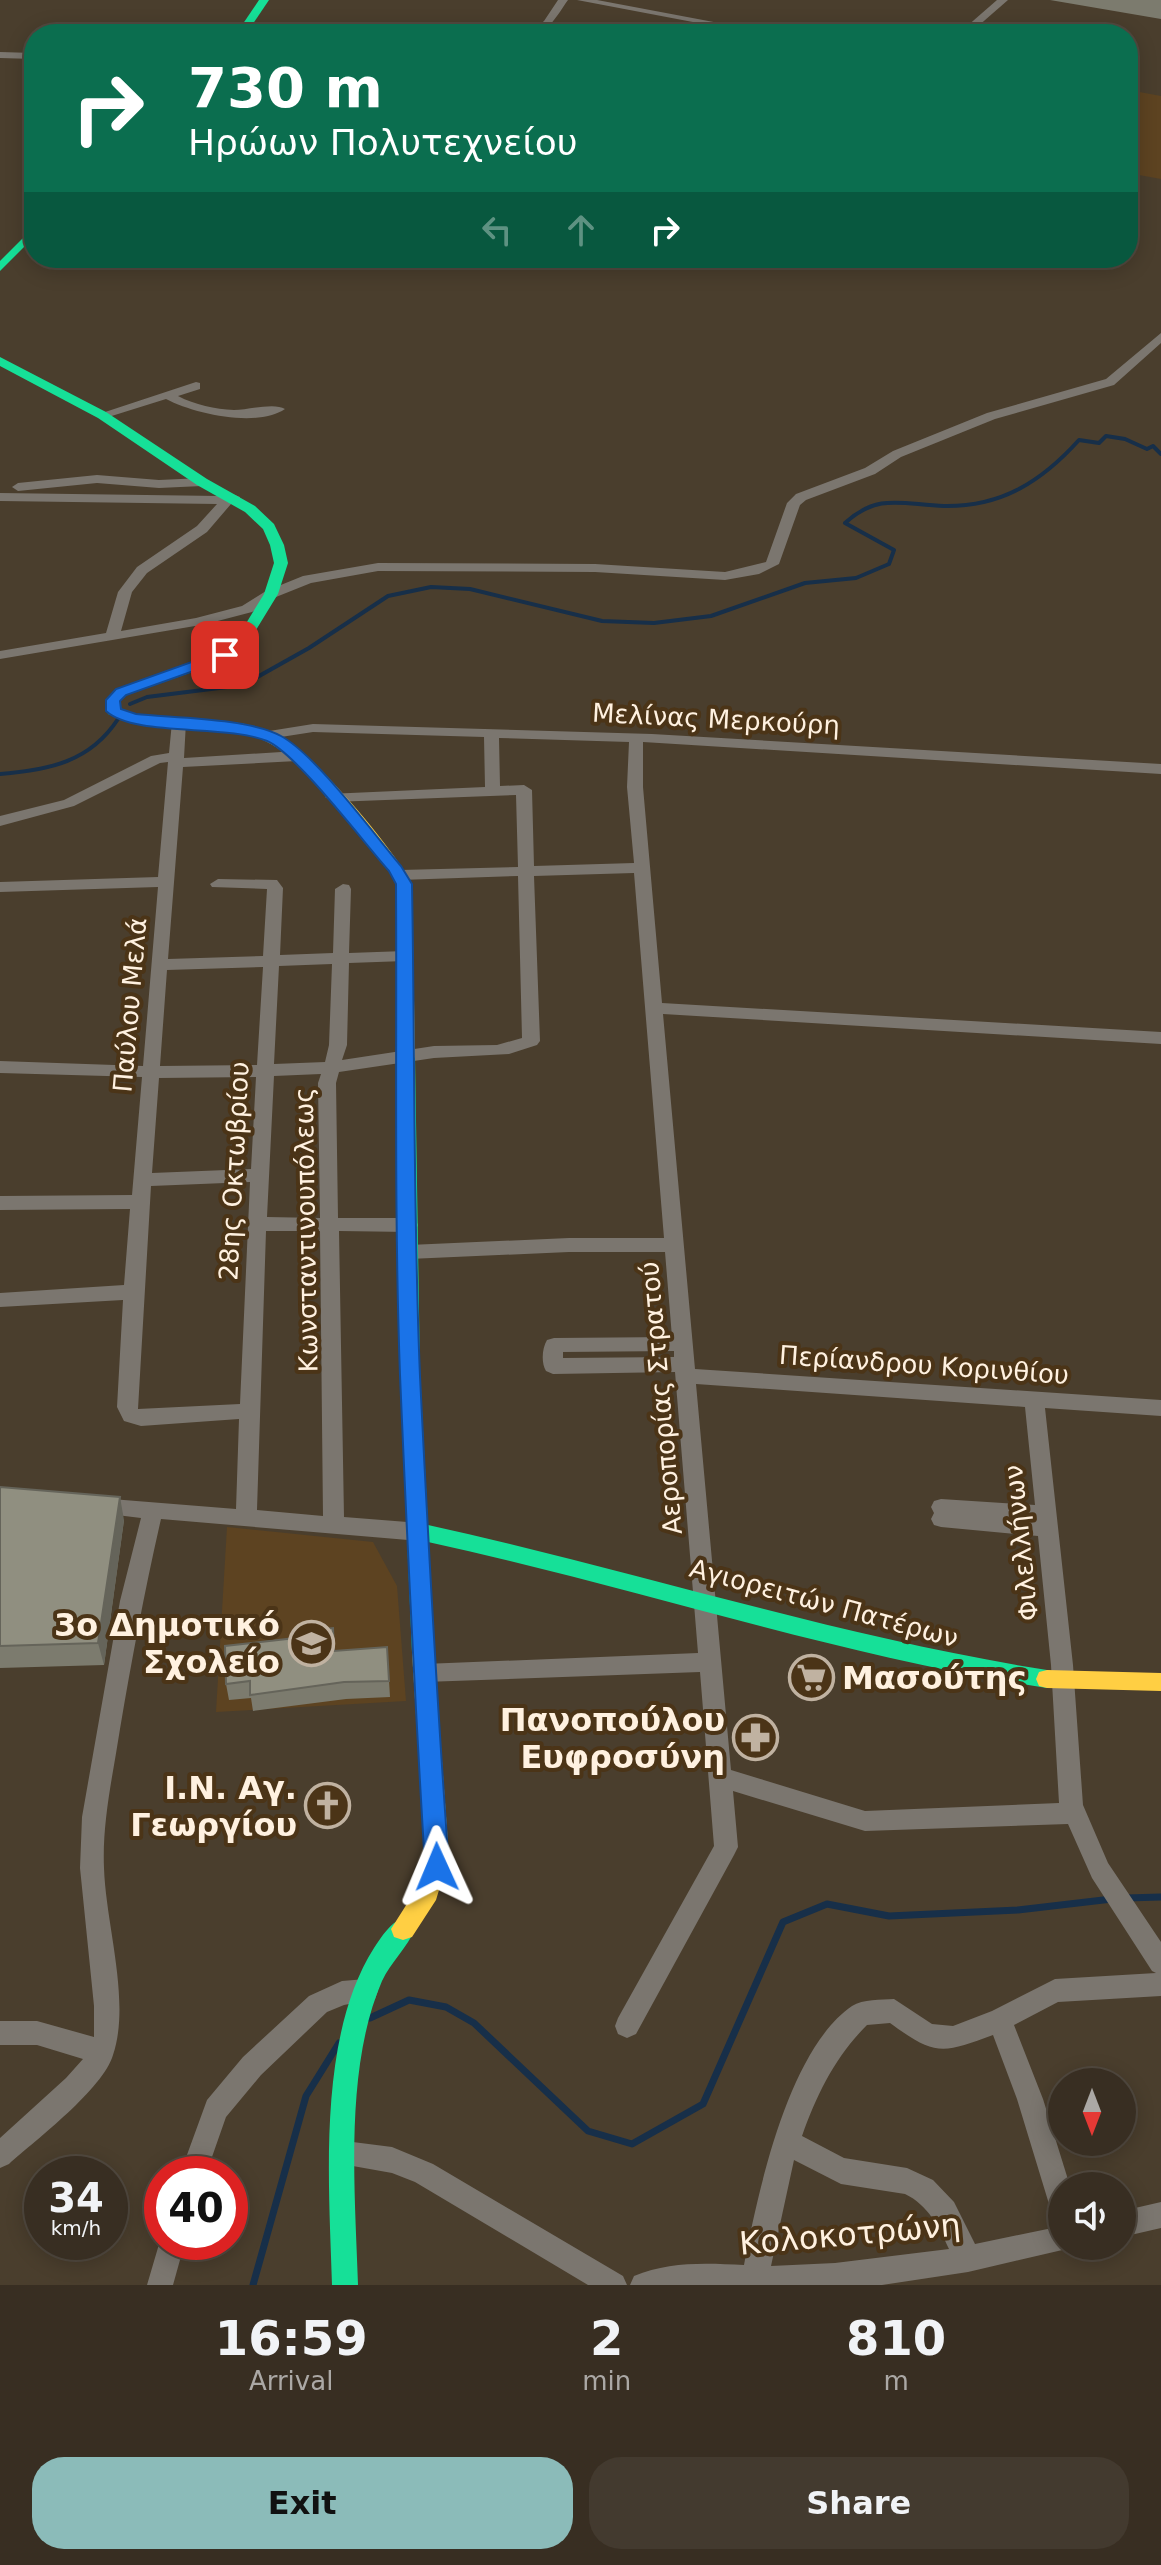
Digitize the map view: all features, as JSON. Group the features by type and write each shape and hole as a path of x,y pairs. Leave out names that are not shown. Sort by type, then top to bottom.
{"street":[{"path":"248,24 264,0"},
{"path":"546,24 563,0"},
{"path":"582,0 716,24"},
{"path":"975,24 1003,0"},
{"path":"0,55 24,56"},
{"path":"0,268 24,241"},
{"path":"0,655 197,622 247,609 271,594 308,579 392,566 595,568 725,576 759,570 772,564 794,503 801,497 852,479 897,454 991,416 1110,382 1161,337"},
{"path":"0,361 102,415 229,498 269,527 277,545 281,563 271,594 248,632 232,650 117,695 112,704 113,711 126,717 268,735 297,756 400,875 405,896 410,1374 437,1867 427,1896 385,1950 365,1995 353,2068 345,2154 345,2285"},
{"path":"102,415 196,386"},
{"path":"167,395 187,407 224,413 279,409"},
{"path":"0,488 97,479 159,484 202,482"},
{"path":"0,497 229,498"},
{"path":"112,636 125,592 142,570 202,529 229,498"},
{"path":"197,622 219,632 217,648 204,663"},
{"name":"Παύλου Μελά","path":"179,722 133,1292 127,1407 131,1415 141,1418 250,1411"},
{"name":"Μελίνας Μερκούρη","path":"268,735 313,728 636,740 652,738 1161,769"},
{"path":"491,735 493,791"},
{"name":"Αεροπορίας Στρατού","path":"627,2026 726,1847 635,787 636,740"},
{"path":"0,821 69,803 142,765 176,760 297,756"},
{"path":"0,1067 151,1072 266,1071 332,1067 522,1045 533,1039 524,790 333,797"},
{"path":"400,875 642,868"},
{"path":"0,887 167,882"},
{"name":"28ης Οκτωβρίου","path":"218,884 274,885 246,1517"},
{"name":"Κωνσταντινουπόλεως","path":"334,1523 327,1083 338,1045 343,889"},
{"path":"160,965 405,956"},
{"path":"654,1008 1161,1038"},
{"path":"142,1180 261,1175"},
{"path":"0,1203 140,1202"},
{"path":"258,1224 409,1225"},
{"path":"409,1252 569,1245 674,1245"},
{"path":"0,1300 133,1292"},
{"path":"554,1345 683,1361 553,1366 554,1345"},
{"name":"Περίανδρου Κορινθίου","path":"683,1361 1034,1399 1161,1408"},
{"name":"Φιλελλήνων","path":"1034,1399 1063,1681 1069,1792 1073,1813 1100,1870 1161,1963"},
{"name":"Αγιορειτών Πατέρων","path":"77,1504 420,1532 528,1554 898,1655 996,1674 1063,1681 1161,1682"},
{"path":"0,2155 75,2087 102,2052 107,2023 92,1868 94,1817 128,1615 153,1510"},
{"path":"941,1513 1047,1521"},
{"path":"424,1673 709,1662"},
{"path":"720,1777 865,1821 1073,1813"},
{"path":"754,2282 786,2141 828,2049 861,2014 894,2011 928,2036 953,2038 1000,2020 1055,1991 1161,1984"},
{"path":"199,2156 216,2109 231,2088 318,2004 342,1993 365,1995"},
{"path":"1000,2020 1030,2099 1052,2172"},
{"path":"0,2033 37,2033 102,2052"},
{"path":"786,2141 841,2171 907,2181 924,2189 945,2211 968,2259"},
{"path":"345,2154 392,2160 424,2173 614,2285"},
{"path":"1136,2221 1161,2215"},
{"name":"Κολοκοτρώνη","path":"643,2285 686,2278 754,2282 840,2276 968,2259 1048,2242"},
{"path":"160,2285 167,2260"}],"shaded area":[{"path":"1138,92 1161,96 1161,179 1138,175"},
{"name":"3ο Δημοτικό Σχολείο","path":"227,1527 373,1542 397,1586 406,1701 216,1712"}],"building":[{"path":"0,1487 120,1497 98,1643 0,1646"},
{"path":"333,1628 334,1651 387,1647 389,1681 344,1682 250,1695 250,1681 226,1684 225,1646 295,1638 295,1632"}],"waterway":[{"path":"130,704 147,697 243,685 309,648 388,596 431,587 470,589 602,621 654,623 711,616 805,583 856,578 889,564 894,550 845,523 869,507 892,502 944,506 984,502 1019,489 1035,479 1079,440 1099,443 1106,436 1125,439 1147,449 1153,446 1161,454"},
{"path":"0,774 35,770 67,761 95,745 118,719"},
{"path":"1126,1898 1161,1897"},
{"path":"370,2018 409,2000 446,2007 474,2023 588,2131 632,2144 703,2104 783,1922 827,1904 889,1916 1018,1910 1112,1899"},
{"path":"253,2285 306,2096 339,2043"}],"traffic: fast":[{"path":"248,24 264,0"},
{"path":"0,268 24,241"},
{"path":"0,361 102,415 202,482 250,509 269,527 281,563 271,594 248,632 232,650 213,660 121,692 113,700 113,711 134,719 164,722"},
{"path":"406,1057 410,1374 423,1652"},
{"path":"420,1532 577,1568 888,1650 967,1667 1047,1679"},
{"path":"345,2285 344,2131 351,2051 370,1981 403,1929"}],"traffic: slow":[{"path":"164,722 234,728 274,739 303,761 320,779 396,869 404,884 406,1057"},
{"path":"403,1929 428,1892 437,1857 423,1652"},
{"path":"1047,1679 1161,1682"}],"place":[{"name":"3ο Δημοτικό Σχολείο","path":"311,1643"},
{"name":"Μασούτης","path":"811,1678"},
{"name":"Πανοπούλου Ευφροσύνη","path":"756,1738"},
{"name":"Ι.Ν. Αγ. Γεωργίου","path":"328,1806"}],"route":[{"path":"225,655 121,692 113,700 113,711 134,719 239,729 275,739 304,763 396,869 404,884 410,1374 420,1532 422,1641 437,1867"}]}
